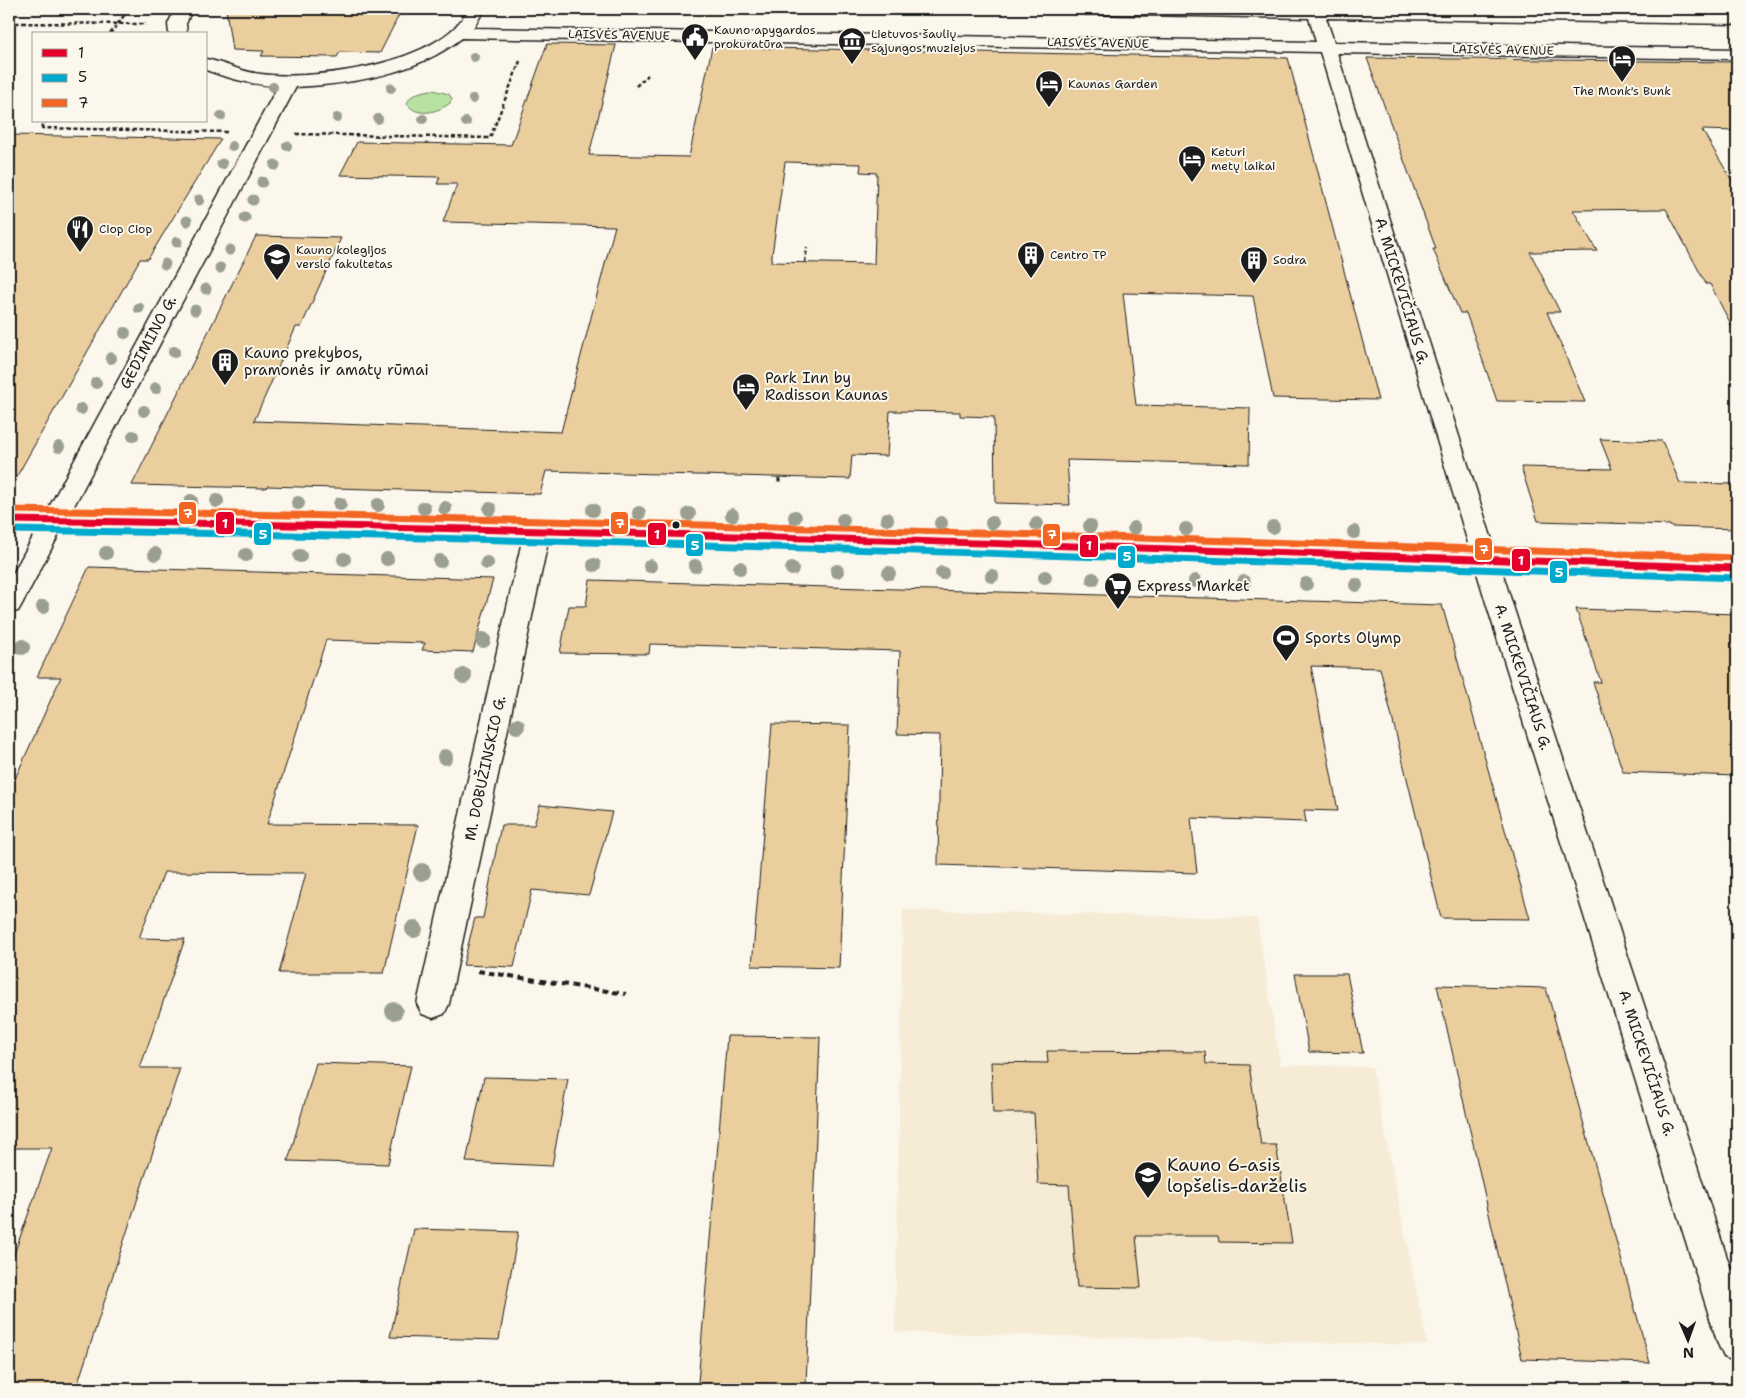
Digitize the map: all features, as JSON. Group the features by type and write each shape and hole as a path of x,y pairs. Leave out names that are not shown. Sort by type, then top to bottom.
{"street":[{"path":"1086,9 1316,11 1737,19"},
{"name":"A. MICKEVIČIAUS G.","path":"1316,11 1330,36 1486,561 1737,1344"},
{"path":"208,65 236,75 290,81 340,78 388,68 430,52 460,32 480,14"},
{"name":"LAISVĖS AVENUE","path":"1302,30 1330,36"},
{"name":"LAISVĖS AVENUE","path":"460,32 530,34 1330,36 1737,54"},
{"name":"GEDIMINO G.","path":"9,604 290,81"},
{"path":"9,520 200,522 1143,547 1486,561 1737,568"},
{"name":"M. DOBUŽINSKIO G.","path":"433,1004 537,532"}],"path":[{"path":"112,32 129,9"},
{"path":"9,23 118,24 179,22"},
{"path":"45,122 41,128 260,136 490,138 530,34"},
{"path":"636,86 648,75"},
{"path":"805,262 807,247"},
{"path":"779,478 779,484"},
{"path":"441,967 468,969 626,994"}],"shaded area":[{"name":"Kauno 6-asis lopšelis-darželis","path":"903,910 1257,918 1280,1065 1372,1067 1427,1345 895,1332"}],"green space":[{"path":"433,90 449,94 452,99 450,103 440,109 428,112 416,111 407,104 414,95"}],"building":[{"path":"226,9 402,9 380,53 340,52 337,57 261,56 264,51 232,50"},
{"path":"547,44 616,45 589,155 689,157 712,47 1288,58 1378,400 1273,398 1253,296 1123,293 1136,405 1250,408 1249,464 1067,460 1070,505 995,503 994,417 960,416 960,412 890,411 887,456 852,455 850,479 546,471 540,494 267,486 266,488 132,485 256,236 341,238 301,327 296,327 254,421 561,432 615,226 443,222 457,184 437,184 440,177 340,175 357,142 511,145","holes":["785,162 861,164 860,172 877,173 874,264 771,262"]},
{"path":"1367,58 1737,62 1737,131 1702,130 1737,189 1737,336 1710,284 1706,284 1666,209 1573,210 1597,251 1530,252 1560,312 1547,312 1585,402 1497,401 1466,313 1460,313 1433,249 1436,249"},
{"path":"9,135 221,139 148,259 140,259 9,490"},
{"path":"1600,439 1662,441 1680,483 1737,484 1737,529 1538,521 1521,467 1612,469"},
{"path":"89,567 493,579 473,652 422,650 425,643 326,640 267,824 418,825 384,973 279,973 306,873 164,872 139,938 185,939 140,1068 180,1068 76,1389 9,1389 9,1268 52,1148 9,1148 9,792 61,677 37,677"},
{"path":"590,580 1442,605 1530,919 1441,918 1380,668 1311,666 1338,811 1304,810 1306,822 1191,818 1197,873 938,865 940,735 897,734 900,651 650,644 649,654 560,653 569,606 586,606"},
{"path":"1576,609 1737,614 1737,776 1623,772 1593,682 1601,682"},
{"path":"772,724 850,725 839,968 752,966"},
{"path":"540,805 612,812 589,895 532,890 514,967 463,965 475,918 483,918 501,825 534,825"},
{"path":"1295,974 1347,974 1363,1053 1309,1052"},
{"path":"1437,985 1546,988 1650,1363 1522,1359"},
{"path":"727,1036 820,1037 806,1385 698,1383"},
{"path":"1047,1051 1205,1052 1206,1064 1249,1065 1261,1145 1276,1145 1292,1243 1219,1242 1218,1236 1136,1236 1141,1288 1077,1287 1069,1185 1038,1184 1034,1113 993,1113 991,1062 1048,1063"},
{"path":"316,1063 411,1066 388,1164 288,1161"},
{"path":"484,1077 568,1079 552,1166 466,1162"},
{"path":"414,1229 518,1232 499,1340 390,1337"}],"transit line":[{"name":"7","path":"9,510 267,514 1143,537 1737,558"},
{"name":"1","path":"9,520 267,524 1143,547 1737,568"},
{"name":"5","path":"9,530 267,534 1143,557 1737,578"}],"place":[{"name":"Kauno apygardos prokuratūra","path":"695,61"},
{"name":"Lietuvos šaulių sąjungos muziejus","path":"852,65"},
{"name":"The Monk's Bunk","path":"1622,83"},
{"name":"Kaunas Garden","path":"1049,108"},
{"name":"Keturi metų laikai","path":"1192,183"},
{"name":"Ciop Ciop","path":"80,253"},
{"name":"Centro TP","path":"1031,279"},
{"name":"Kauno kolegijos verslo fakultetas","path":"277,281"},
{"name":"Sodra","path":"1254,284"},
{"name":"Kauno prekybos, pramonės ir amatų rūmai","path":"225,386"},
{"name":"Park Inn by Radisson Kaunas","path":"746,411"},
{"name":"Express Market","path":"1118,610"},
{"name":"Sports Olymp","path":"1286,662"},
{"name":"Kauno 6-asis lopšelis-darželis","path":"1148,1199"}]}
